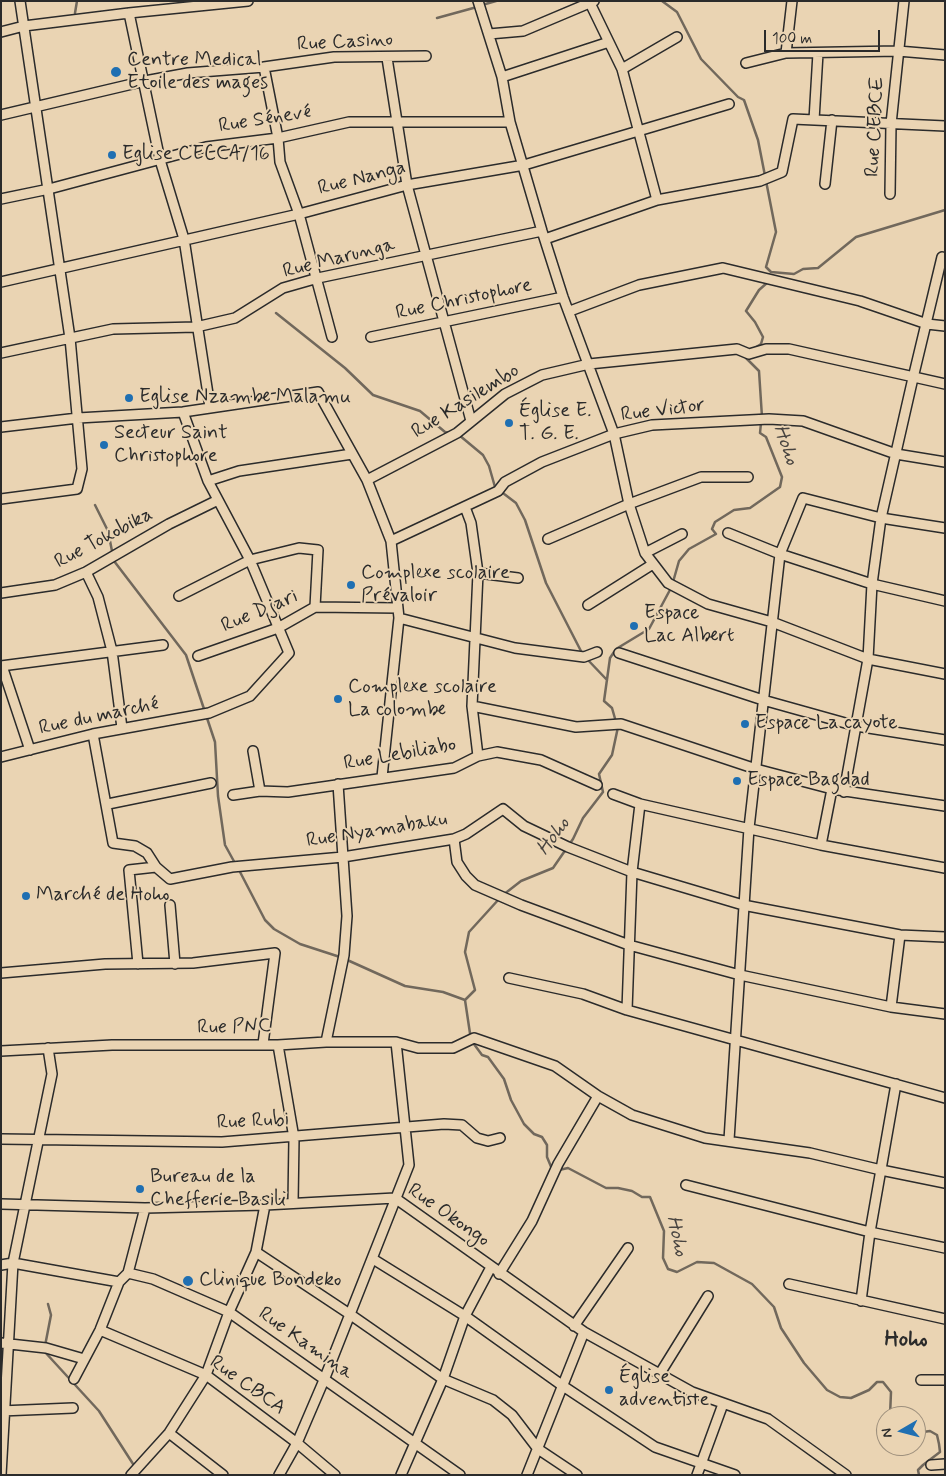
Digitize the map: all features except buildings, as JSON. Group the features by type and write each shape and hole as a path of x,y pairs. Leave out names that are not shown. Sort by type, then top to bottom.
{"street":[{"path":"1,499 77,489 82,469 70,338 20,1"},
{"path":"1,32 24,26 248,1"},
{"path":"786,53 792,1"},
{"name":"Rue CEBCE","path":"890,194 891,124 904,1"},
{"path":"489,34 524,32 592,2 622,69 658,200"},
{"path":"479,4 502,77 510,122 544,235 563,296 614,434 629,504 646,553 653,564 672,586 708,604 772,622 868,659 945,674"},
{"path":"129,13 160,160 184,239 196,327 210,407"},
{"path":"622,69 678,37"},
{"path":"502,77 609,42"},
{"path":"746,63 786,53 898,51 945,55"},
{"path":"818,52 814,120 945,126"},
{"name":"Rue Casino","path":"1,115 144,81 188,73 264,67 334,57 387,58 426,56"},
{"path":"387,58 407,185 471,421"},
{"path":"264,67 278,138 280,162 299,214 318,278 332,338"},
{"name":"Rue Nanga","path":"1,282 299,214 407,185 524,165 730,104"},
{"name":"Rue Marunga","path":"1,354 113,329 196,327 235,318 283,288 318,278 544,235 658,200 760,181 773,174 782,172 793,118 814,120"},
{"path":"825,184 832,120"},
{"name":"Rue Sénevé","path":"1,199 49,189 206,147 278,138 349,122 510,122"},
{"path":"844,792 868,659 872,584 881,518 912,378 927,324 942,257 945,258"},
{"path":"570,311 639,285 723,268 860,301 927,324 945,326"},
{"name":"Rue Christophore","path":"372,337 563,296"},
{"name":"Rue Kasilembo","path":"367,480 456,433 505,394 542,375 589,364 737,349 749,354 766,349 789,349 912,378"},
{"path":"912,378 945,384"},
{"path":"1,428 78,418 183,412 318,392 367,480 391,541 399,618 382,777"},
{"path":"183,412 208,481 250,560 278,628"},
{"name":"Rue Victor","path":"391,541 498,492 505,482 542,462 614,434 652,425 769,419 804,421 896,454 945,462"},
{"path":"208,481 239,470 352,454"},
{"path":"548,539 629,504 701,477 748,477"},
{"path":"729,1140 749,828 780,554 803,498 881,518 945,528"},
{"name":"Rue Tokobika","path":"1,593 55,585 86,572 169,524 218,500"},
{"path":"465,507 471,523 478,573 477,638 472,706 478,756"},
{"path":"646,553 682,534"},
{"path":"728,534 780,554 872,584 945,601"},
{"path":"178,596 250,560 299,548 318,550 315,607"},
{"path":"588,605 653,564"},
{"path":"86,572 98,597 112,651 122,728"},
{"path":"478,573 518,578"},
{"name":"Rue Djari","path":"198,656 278,628 315,607 398,608"},
{"path":"399,618 515,648 584,657 597,652"},
{"name":"Rue du marché","path":"1,757 93,734 207,714 250,696 289,653 278,628"},
{"path":"30,750 2,666 164,645"},
{"path":"619,653 763,700 856,726 945,740"},
{"path":"472,706 576,727 617,725 756,769 844,792 945,806"},
{"path":"93,734 108,804 113,843 135,846 147,853 156,867 129,870 138,964"},
{"path":"253,752 260,791"},
{"name":"Rue Lebiliabo","path":"233,795 260,791 288,792 454,768 478,756 498,752 541,760 597,785"},
{"path":"108,804 211,783"},
{"path":"326,1042 343,959 347,916 338,784"},
{"path":"821,845 832,789"},
{"path":"614,794 640,804 821,845 945,868"},
{"path":"627,1010 632,872 640,804"},
{"name":"Rue Nyamabaku","path":"156,867 170,879 235,866 343,857 454,838 466,834 503,809 524,826 566,846 632,872"},
{"path":"454,838 457,862 466,876 475,884 629,945 740,975 891,1007 945,1014"},
{"path":"632,872 744,905 900,935 945,937"},
{"path":"170,905 175,964"},
{"path":"891,1007 900,935"},
{"path":"1,973 105,964 175,964 275,954 263,1044"},
{"path":"509,978 584,994 627,1010 945,1098"},
{"name":"Rue PNC","path":"1,1051 112,1045 278,1045 326,1042 396,1042 418,1048 453,1048 470,1040 555,1066 598,1096"},
{"path":"280,1475 297,1443 324,1380 409,1165 396,1042"},
{"path":"278,1045 294,1138 293,1203"},
{"path":"2,1475 5,1343 13,1263 52,1074 48,1048"},
{"path":"861,1301 870,1232 896,1084"},
{"path":"499,1274 532,1221 558,1164 598,1096 632,1115 705,1138 810,1153 945,1183"},
{"name":"Rue Rubi","path":"1,1139 222,1142 405,1129 444,1124 462,1125 477,1138 488,1141 500,1138"},
{"path":"686,1185 870,1232 945,1248"},
{"name":"Rue Okongo","path":"1,1204 145,1208 265,1205 395,1198 574,1326 692,1392 768,1419 846,1475"},
{"path":"134,1473 169,1433 206,1375 229,1312 256,1252 265,1205"},
{"path":"74,1379 100,1330 119,1282 128,1273 145,1208"},
{"path":"574,1326 628,1248"},
{"path":"256,1252 443,1379 493,1400 512,1415 538,1449 577,1475"},
{"path":"373,1259 465,1316 563,1386 655,1447 735,1475"},
{"path":"1,1265 13,1263 119,1282"},
{"path":"401,1475 443,1379 465,1316 491,1268"},
{"name":"Rue Kamina","path":"128,1273 153,1279 229,1312 460,1475"},
{"path":"789,1284 945,1319"},
{"path":"659,1375 708,1296"},
{"name":"Rue CBCA","path":"100,1330 206,1375 297,1443 335,1475"},
{"path":"527,1475 584,1332"},
{"path":"5,1343 43,1348 84,1359"},
{"path":"921,1380 945,1380"},
{"path":"697,1475 703,1464 724,1404"},
{"path":"3,1411 74,1408"},
{"path":"169,1433 223,1475"},
{"path":"931,1465 945,1464"}],"waterway":[{"path":"75,13 77,1"},
{"path":"482,5 496,1"},
{"path":"662,1 677,12 701,59 738,97 744,100 758,140 776,232 766,267 771,272"},
{"path":"437,18 477,7"},
{"name":"Hoho","path":"771,272 794,274 803,269 818,268 856,237 945,210"},
{"name":"Hoho","path":"753,349 761,344 763,337 755,322 746,311 759,290 768,282"},
{"path":"276,313 345,368 373,395 420,411 445,432 451,433"},
{"name":"Hoho","path":"747,356 746,358 759,371 762,417"},
{"name":"Hoho","path":"673,582 679,561 689,549 716,534 712,529 715,522 734,510 750,508 780,487 782,477 766,437 760,433 761,423"},
{"path":"459,435 483,455 489,466 495,487 516,503 525,520 546,583 583,655"},
{"path":"95,505 108,531 114,561 186,655 215,742 218,796 225,845 236,865"},
{"name":"Hoho","path":"616,722 612,708 604,701 610,658 616,649 649,629 671,588"},
{"path":"587,659 607,680"},
{"name":"Hoho","path":"503,895 521,881 553,868 573,839 583,818 603,792 599,774 612,755 618,727"},
{"path":"239,870 265,920 274,929 300,944 340,957"},
{"name":"Hoho","path":"465,1000 475,990 465,952 469,932 499,899"},
{"path":"345,959 405,986 443,992 465,1000"},
{"name":"Hoho","path":"465,1000 471,1040 482,1055 488,1057 504,1079 511,1100 524,1124 534,1134 542,1137 547,1145 547,1157 552,1169"},
{"name":"Hoho","path":"559,1170 568,1168 606,1188 618,1188 632,1191 642,1197 650,1197 664,1231 663,1258 668,1269 677,1272 697,1262 714,1263 752,1284 774,1307 781,1328 804,1363 827,1390 840,1397 851,1398 869,1390 877,1382 883,1382 891,1392 890,1406"},
{"path":"48,1304 51,1315 44,1351 99,1411 135,1467"},
{"name":"Hoho","path":"919,1475 918,1470 940,1452 937,1435 930,1431 926,1432"}],"place":[{"name":"Centre Medical Etoile des mages","path":"116,72"},
{"name":"Eglise CECCA/16","path":"112,155"},
{"name":"Eglise Nzambe Malamu","path":"129,398"},
{"name":"Église E. T. G. E.","path":"509,423"},
{"name":"Secteur Saint Christophore","path":"104,445"},
{"name":"Complexe scolaire Prévaloir","path":"351,585"},
{"name":"Espace Lac Albert","path":"634,626"},
{"name":"Complexe scolaire La colombe","path":"338,699"},
{"name":"Espace La cayote","path":"745,724"},
{"name":"Espace Bagdad","path":"737,781"},
{"name":"Marché de Hoho","path":"26,896"},
{"name":"Bureau de la Chefferie Basili","path":"140,1189"},
{"name":"Clinique Bondeko","path":"188,1281"},
{"name":"Église adventiste","path":"609,1390"}],"district":[{"name":"Hoho","path":"906,1341"}]}
